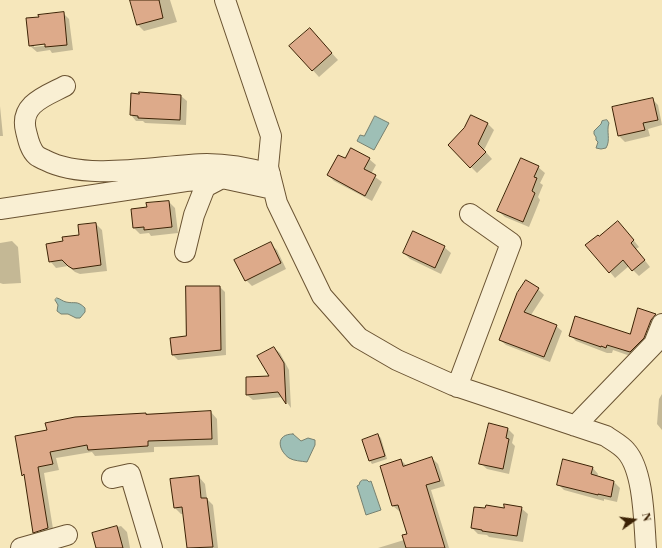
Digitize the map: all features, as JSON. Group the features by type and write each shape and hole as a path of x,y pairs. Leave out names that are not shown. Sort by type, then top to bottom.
{"street":[{"path":"225,0 271,136 268,167 277,203 322,296 359,338 398,360 457,387 606,436 626,451 636,469 642,493 646,548"},
{"path":"65,86 31,105 25,114 25,128 29,142 37,156 55,165 77,170 107,171 207,164 231,165 272,181"},
{"path":"0,209 186,181 222,178 272,181"},
{"path":"184,252 194,215 205,187 222,178"},
{"path":"457,387 511,243 470,214"},
{"path":"575,426 654,344 662,324"},
{"path":"112,478 130,474 152,548"},
{"path":"21,548 67,535"}],"water":[{"path":"375,116 389,123 374,150 357,141 360,135 364,136"},
{"path":"607,120 609,123 606,148 596,148 598,142 594,131 602,121"},
{"path":"57,298 66,302 80,304 85,308 85,312 80,318 76,318 68,314 61,314 57,311 58,305 55,300"},
{"path":"293,434 301,441 308,438 315,440 315,445 307,462 291,459 282,451 280,443 281,439 287,435"},
{"path":"363,480 367,480 369,482 371,481 381,510 366,515 357,486"}],"building":[{"path":"130,0 159,0 163,18 137,25"},
{"path":"64,12 67,45 45,47 45,44 29,46 26,18"},
{"path":"310,28 332,53 312,71 289,46"},
{"path":"139,92 181,95 180,120 138,118 138,116 130,115 131,93 139,94"},
{"path":"653,98 658,120 643,123 645,130 618,136 612,107"},
{"path":"471,115 488,123 478,144 486,152 470,168 448,145 464,128"},
{"path":"351,148 370,158 364,169 376,175 365,196 327,175 338,155 345,158"},
{"path":"521,158 539,166 534,177 537,178 532,191 535,193 523,222 497,211"},
{"path":"169,201 172,227 144,230 144,227 133,228 131,209 147,207 146,203"},
{"path":"618,221 634,240 631,243 645,260 632,271 623,260 609,273 585,245"},
{"path":"96,223 101,265 73,269 62,260 49,262 46,244 63,241 62,237 79,235 78,225"},
{"path":"413,231 445,246 435,268 403,253"},
{"path":"271,242 281,263 245,281 234,260"},
{"path":"526,280 539,288 524,312 557,325 544,357 499,340 517,293"},
{"path":"186,286 220,286 221,350 172,355 170,338 186,336"},
{"path":"638,308 656,314 651,320 644,338 630,352 607,345 606,348 601,347 569,336 575,316 630,334"},
{"path":"274,347 284,363 286,404 278,392 246,395 246,377 269,376 257,356"},
{"path":"211,411 212,439 148,441 148,446 88,450 87,445 50,452 53,464 38,467 48,528 33,533 24,474 22,476 15,436 47,430 45,423 75,417"},
{"path":"489,423 508,428 506,438 509,439 503,469 479,464"},
{"path":"378,434 385,456 369,461 362,440"},
{"path":"432,457 440,481 426,485 445,548 406,548 402,535 407,534 398,505 392,506 380,466 401,459 403,466"},
{"path":"563,459 593,467 591,474 614,481 611,497 557,485"},
{"path":"199,476 201,498 207,498 213,547 187,548 182,507 174,508 170,479"},
{"path":"504,504 522,507 517,536 471,528 474,507 485,508 486,505 504,508"},
{"path":"117,526 123,548 96,548 92,533"}]}
